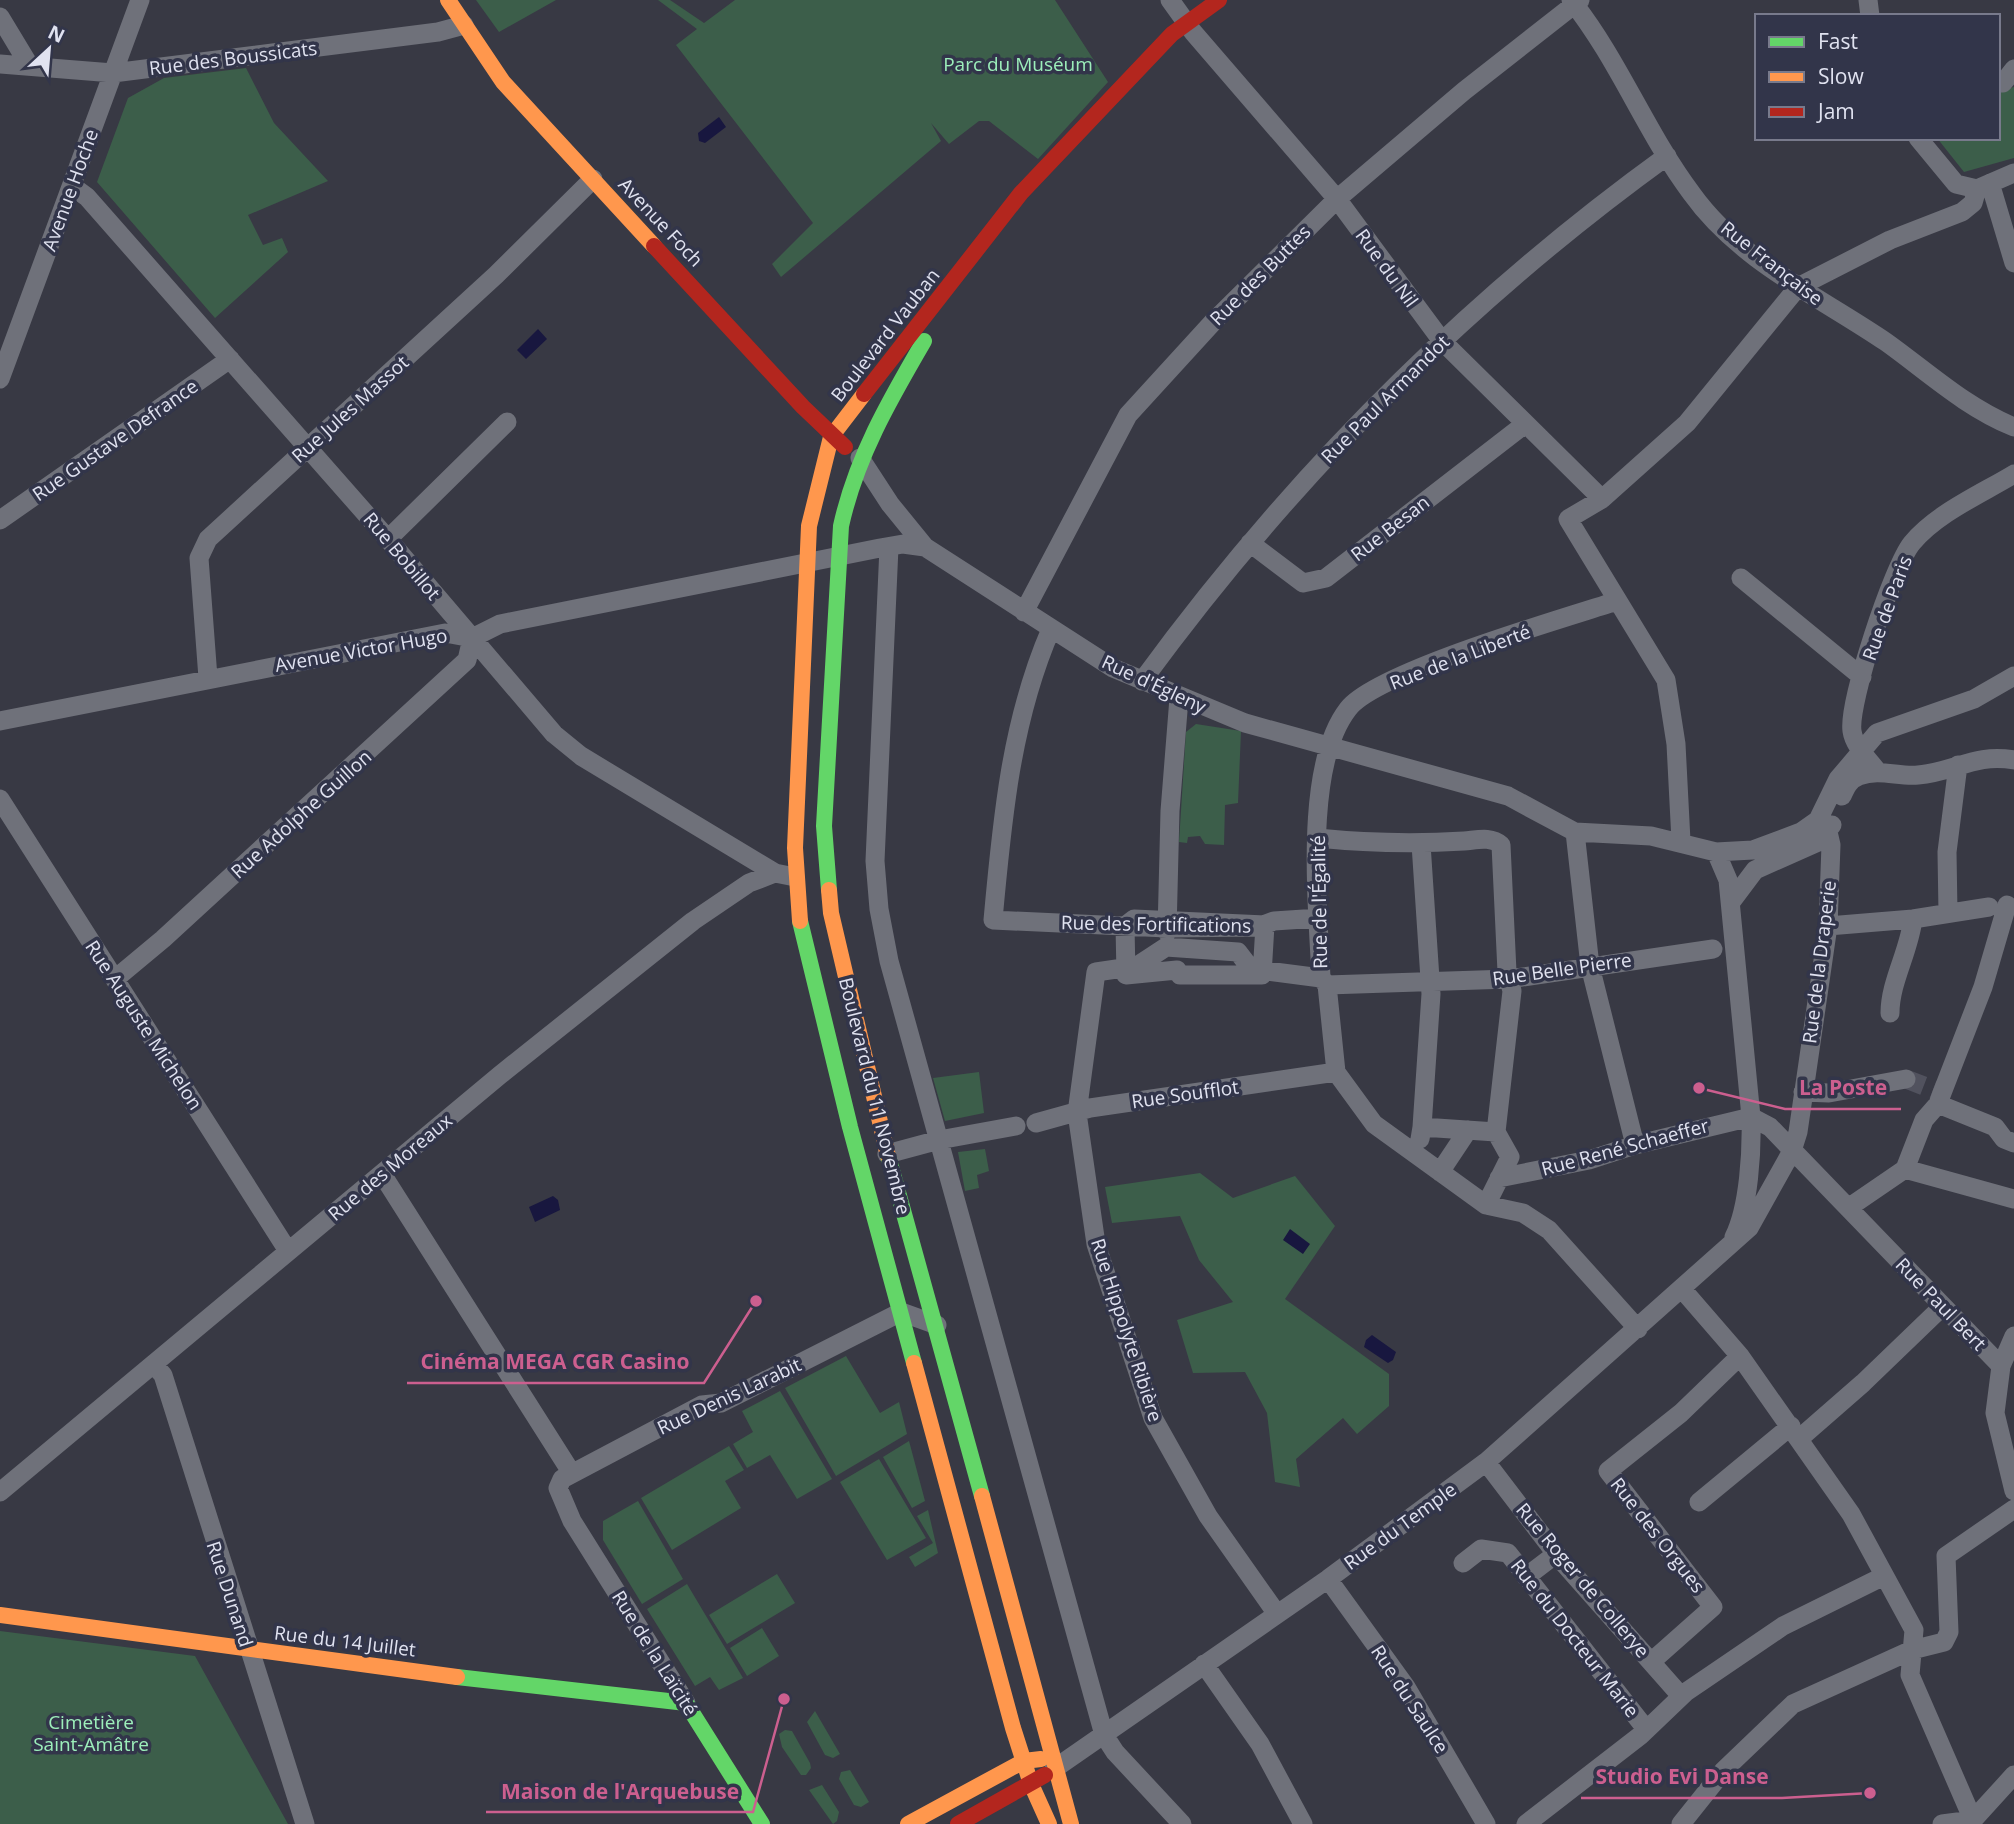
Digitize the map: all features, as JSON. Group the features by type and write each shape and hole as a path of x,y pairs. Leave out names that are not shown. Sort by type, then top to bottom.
{"main road":[{"name":"Avenue Foch","path":"448,0 503,82 831,437 860,458"},
{"name":"Boulevard Vauban","path":"831,437 1021,193 1172,34 1219,0"},
{"name":"Boulevard Vauban","path":"875,423 973,258"},
{"name":"Boulevard du 11 Novembre","path":"875,423 860,458 842,520 837,557 824,827 826,876 843,974 887,1154 937,1325 1052,1763 1071,1824"},
{"name":"Boulevard du 11 Novembre","path":"831,437 809,526 807,562 795,877 810,974 1024,1762 1049,1824"},
{"path":"860,1161 887,1154"},
{"name":"Rue du 14 Juillet","path":"0,1615 127,1630 248,1650 686,1703"},
{"name":"Rue de la Laïcité","path":"686,1703 762,1824"},
{"path":"908,1824 1024,1762 1052,1763"},
{"path":"958,1824 1031,1784 1052,1763"}],"street":[{"name":"Avenue Hoche","path":"0,378 140,0"},
{"name":"Rue du Nil","path":"1170,0 1187,24 1337,199 1442,341 1602,499"},
{"name":"Rue Française","path":"1575,1 1605,45 1667,156 1693,196 1732,237 1798,287 1885,342 1964,402 2014,427"},
{"name":"Rue des Buttes","path":"1024,612 1128,415 1213,322 1337,199 1464,90 1575,1"},
{"path":"0,17 29,65"},
{"name":"Rue des Boussicats","path":"0,64 113,73 438,32 464,25"},
{"path":"2000,83 2003,83 2014,69"},
{"path":"1921,140 1955,184 1983,186 2014,173"},
{"name":"Rue Paul Armandot","path":"1142,681 1195,608 1322,460 1442,341 1584,216 1667,156"},
{"name":"Rue Jules Massot","path":"208,678 199,558 208,539 496,275 593,179"},
{"name":"Rue Bobillot","path":"72,186 87,197 567,746 775,873"},
{"path":"1983,186 2014,263"},
{"path":"1681,841 1676,744 1666,680 1568,519 1602,499 1687,423 1798,287 1890,240 1962,212 1973,203 1983,186"},
{"name":"Rue Gustave Defrance","path":"0,520 230,359"},
{"path":"388,539 507,422"},
{"name":"Rue Besan","path":"1250,543 1303,583 1326,578 1525,424"},
{"name":"Rue d'Égleny","path":"860,458 890,505 925,547 1113,668 1245,723 1513,798 1574,832"},
{"name":"Rue de Paris","path":"1862,751 1854,740 1852,721 1862,677 1894,576 1910,545 1941,519 2014,474"},
{"name":"Avenue Victor Hugo","path":"0,721 444,633 472,638 499,624 807,562 903,544 925,547"},
{"path":"889,547 875,861 889,961 1104,1735 1115,1752 1182,1824"},
{"path":"1741,578 1862,677"},
{"name":"Rue de la Liberté","path":"1328,746 1349,707 1369,692 1421,668 1617,601"},
{"name":"Rue des Fortifications","path":"1051,629 1028,689 1003,799 993,920 1125,926 1167,932 1319,919"},
{"name":"Rue Adolphe Guillon","path":"115,979 173,930 467,660 472,638"},
{"path":"1635,1145 1590,966 1574,832 1681,841 1716,852 1753,850 1810,827 1826,808 1838,779 1882,731 1974,699 2014,676"},
{"path":"1167,932 1238,952 1262,975 1180,975 1177,970 1126,975 1167,932 1170,811 1180,698"},
{"path":"1882,731 1877,749 1882,772"},
{"name":"Rue de l'Égalité","path":"1328,746 1317,838 1324,982 1336,1072 1374,1124 1486,1205"},
{"path":"1862,751 1882,772"},
{"path":"1731,902 1755,870 1764,863 1807,849 1828,832 1847,786 1853,779 1882,772 1916,775 1988,757 2014,760"},
{"path":"1948,913 1947,852 1958,765"},
{"name":"Rue Auguste Michelon","path":"0,799 288,1251"},
{"name":"Rue de la Draperie","path":"1792,1151 1798,1132 1828,926 1831,845 1828,832"},
{"path":"1317,838 1421,844 1490,839 1501,845 1512,991 1496,1132 1510,1157 1486,1205 1523,1213 1549,1230 1638,1329"},
{"path":"1411,1151 1421,1138 1430,982 1421,844"},
{"path":"1716,852 1727,874 1731,902 1752,1141 1742,1209 1735,1234 1723,1253"},
{"path":"775,873 795,877"},
{"name":"Rue des Moreaux","path":"0,1492 288,1251 693,921 749,883 775,873"},
{"path":"1828,926 1913,919 2002,906 1983,986 1938,1104 1927,1115 1905,1169 1849,1208"},
{"path":"1890,1013 1890,996 1910,945 1913,919"},
{"path":"1256,970 1265,925"},
{"path":"1125,926 1131,967"},
{"name":"Rue Belle Pierre","path":"1256,970 1324,982 1509,979 1713,949"},
{"name":"Rue Hippolyte Ribière","path":"1131,967 1096,972 1077,1113 1096,1244 1153,1418 1208,1516 1277,1614"},
{"name":"Rue Soufflot","path":"887,1154 939,1140 1026,1124 1090,1108 1336,1072"},
{"path":"1803,1093 1829,1093 1906,1079"},
{"path":"1938,1104 1995,1128 2004,1139 2014,1143"},
{"name":"Rue René Schaeffer","path":"1499,1178 1588,1160 1635,1145 1751,1117"},
{"name":"Rue Paul Bert","path":"1751,1117 1770,1127 2001,1366 1995,1413 2014,1491"},
{"path":"1422,1127 1496,1132"},
{"path":"1440,1172 1468,1130"},
{"name":"Rue du Temple","path":"1052,1763 1104,1735 1328,1579 1486,1462 1749,1228 1792,1151"},
{"path":"1905,1169 2014,1199"},
{"path":"382,1174 567,1476"},
{"path":"1682,1289 1740,1356 1796,1432 1851,1514 1914,1630 1910,1675 1973,1822"},
{"path":"1699,1502 1863,1383 1943,1306"},
{"path":"901,1312 937,1325"},
{"name":"Rue Denis Larabit","path":"567,1476 702,1405 721,1403 901,1312"},
{"path":"2001,1366 2014,1336"},
{"name":"Rue des Orgues","path":"1651,1662 1713,1606 1608,1471 1681,1413 1740,1356"},
{"name":"Rue Dunand","path":"154,1365 163,1375 305,1824"},
{"name":"Rue Roger de Collerye","path":"1486,1462 1556,1553 1681,1696"},
{"name":"Rue de la Laïcité","path":"567,1476 558,1488 572,1521 686,1703"},
{"path":"1681,1824 1724,1770 1793,1704 1912,1650 1944,1642 1949,1632 1947,1556 2014,1509"},
{"name":"Rue du Docteur Marie","path":"1463,1563 1481,1549 1508,1553 1646,1729"},
{"path":"1527,1577 1556,1553"},
{"path":"1526,1824 1646,1729 1681,1696 1783,1626 1884,1576"},
{"name":"Rue du Saulce","path":"1328,1579 1406,1687 1486,1824"},
{"path":"1204,1664 1260,1744 1303,1824"},
{"path":"1942,1824 1973,1822 2014,1775"}],"green space":[{"path":"476,0 556,0 499,32"},
{"name":"Parc du Muséum","path":"658,0 670,0 704,23 735,0 1055,0 1108,82 1038,159 989,121 979,121 949,144 931,123 941,141 781,277 772,264 813,223 676,45 697,29"},
{"path":"246,68 274,123 328,181 248,215 263,245 282,238 288,252 215,318 97,182 128,98 164,78"},
{"path":"2014,87 2014,158 1964,172 1939,140 2000,140 2000,90"},
{"path":"1196,724 1241,731 1238,803 1225,805 1224,845 1205,844 1200,836 1188,837 1187,843 1179,842 1186,732"},
{"path":"979,1072 984,1113 945,1121 933,1078"},
{"path":"985,1149 989,1171 977,1175 979,1188 965,1191 958,1152"},
{"path":"1200,1173 1233,1198 1295,1176 1335,1226 1285,1299 1389,1374 1389,1406 1357,1434 1343,1418 1296,1459 1300,1487 1275,1482 1267,1413 1245,1372 1193,1373 1177,1320 1233,1302 1199,1260 1180,1216 1112,1223 1105,1187"},
{"path":"846,1356 880,1413 899,1402 907,1434 836,1476 785,1388"},
{"path":"780,1391 832,1479 797,1499 770,1455 747,1468 733,1444 753,1432 742,1411"},
{"path":"909,1441 925,1501 912,1508 883,1457"},
{"path":"729,1446 744,1470 725,1481 741,1508 672,1550 641,1498"},
{"path":"879,1459 926,1538 887,1560 840,1482"},
{"path":"638,1501 683,1579 642,1604 603,1540 603,1521"},
{"path":"928,1510 938,1553 915,1567 909,1557 933,1543 917,1516"},
{"path":"777,1574 795,1603 727,1644 709,1615"},
{"path":"687,1584 743,1678 719,1690 710,1677 695,1686 647,1609"},
{"path":"762,1628 779,1656 747,1676 730,1648"},
{"name":"Cimetière Saint-Amâtre","path":"0,1631 195,1656 288,1824 0,1824"},
{"path":"815,1711 840,1754 833,1758 825,1755 807,1722"},
{"path":"785,1730 792,1731 810,1763 811,1768 806,1775 801,1775 782,1747 779,1734"},
{"path":"850,1770 869,1802 861,1807 854,1805 839,1779 841,1772"},
{"path":"822,1785 839,1812 837,1821 833,1824 809,1790"}],"shaded area":[{"path":"719,117 726,127 705,143 699,141 698,133"},
{"path":"538,329 547,339 526,359 517,350"},
{"path":"553,1196 558,1200 560,1210 535,1222 529,1207"},
{"path":"1290,1229 1310,1244 1303,1254 1283,1240"},
{"path":"1372,1335 1396,1352 1393,1360 1388,1363 1364,1347 1366,1340"}],"tunnel":[{"path":"1906,1079 1942,1093"}],"traffic: fast":[{"path":"829,890 824,826 841,526 847,501 865,453 886,408 924,341"},
{"path":"800,921 850,1127 914,1363"},
{"path":"888,1156 982,1496"},
{"path":"457,1677 686,1703 762,1824"}],"traffic: slow":[{"path":"448,0 503,82 654,246"},
{"path":"800,921 795,848 809,526 831,437 864,394"},
{"path":"829,890 831,913 888,1156"},
{"path":"914,1363 1013,1728 1031,1784 1049,1824"},
{"path":"982,1496 1071,1824"},
{"path":"0,1615 457,1677"},
{"path":"908,1824 1024,1761 1041,1759"}],"traffic: jam":[{"path":"864,394 1021,193 1172,34 1219,0"},
{"path":"654,246 803,407 845,447"},
{"path":"958,1824 1045,1775"}],"place":[{"name":"La Poste","path":"1699,1088"},
{"name":"Cinéma MEGA CGR Casino","path":"756,1301"},
{"name":"Maison de l'Arquebuse","path":"784,1699"},
{"name":"Studio Evi Danse","path":"1870,1793"}]}
